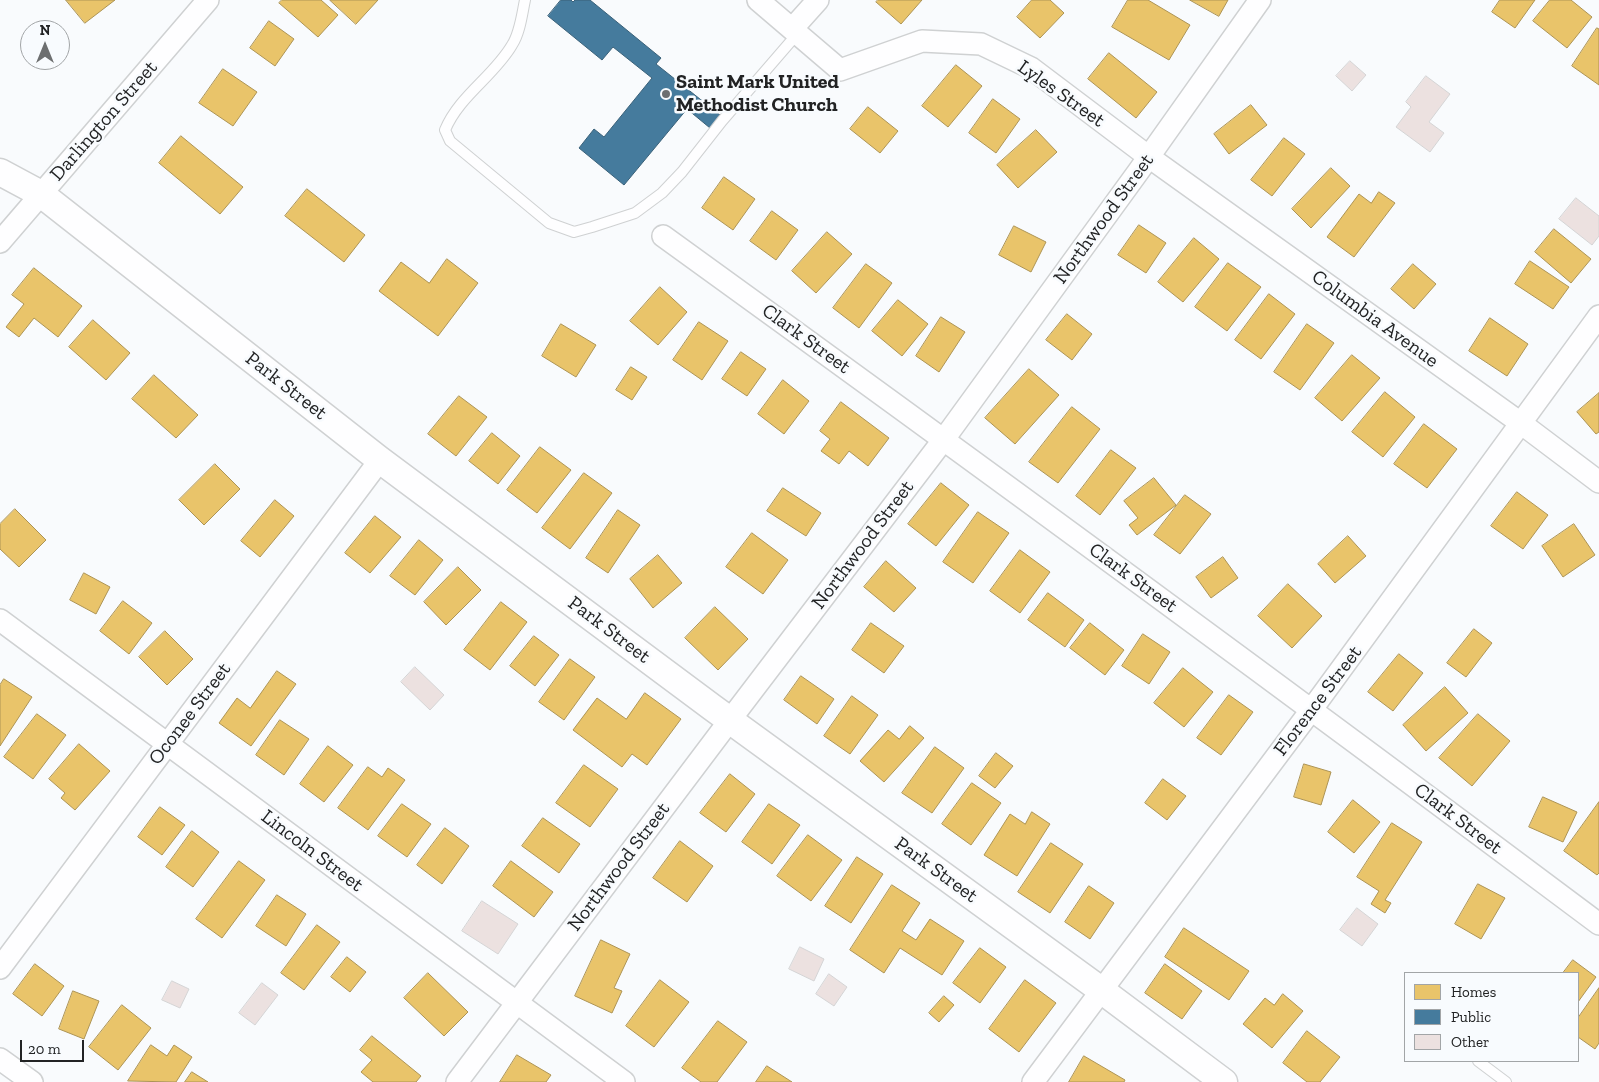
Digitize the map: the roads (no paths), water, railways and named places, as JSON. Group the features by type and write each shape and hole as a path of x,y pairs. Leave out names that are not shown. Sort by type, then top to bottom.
{"street":[{"name":"Darlington Street","path":"0,242 208,0"},
{"name":"Lyles Street","path":"758,0 840,70 922,41 981,44 1031,68 1149,157"},
{"path":"795,31 818,0"},
{"name":"Northwood Street","path":"457,1082 944,439 1149,157 1260,0"},
{"name":"Columbia Avenue","path":"1149,157 1522,424 1599,482"},
{"name":"Park Street","path":"0,172 41,194 380,460 730,720 1101,990 1224,1082"},
{"name":"Clark Street","path":"663,236 1312,709 1599,924"},
{"name":"Florence Street","path":"1033,1082 1312,709 1522,424 1599,316"},
{"name":"Oconee Street","path":"0,968 380,460"},
{"name":"Lincoln Street","path":"0,620 624,1082"},
{"path":"0,1059 32,1082"}],"lane":[{"path":"525,0 513,44 490,74 458,107 445,130 450,141 550,223 574,232 635,213 662,194 682,172 795,31"},
{"path":"1479,1062 1506,1082"}],"place":[{"name":"Saint Mark United Methodist Church","path":"666,94"}]}
